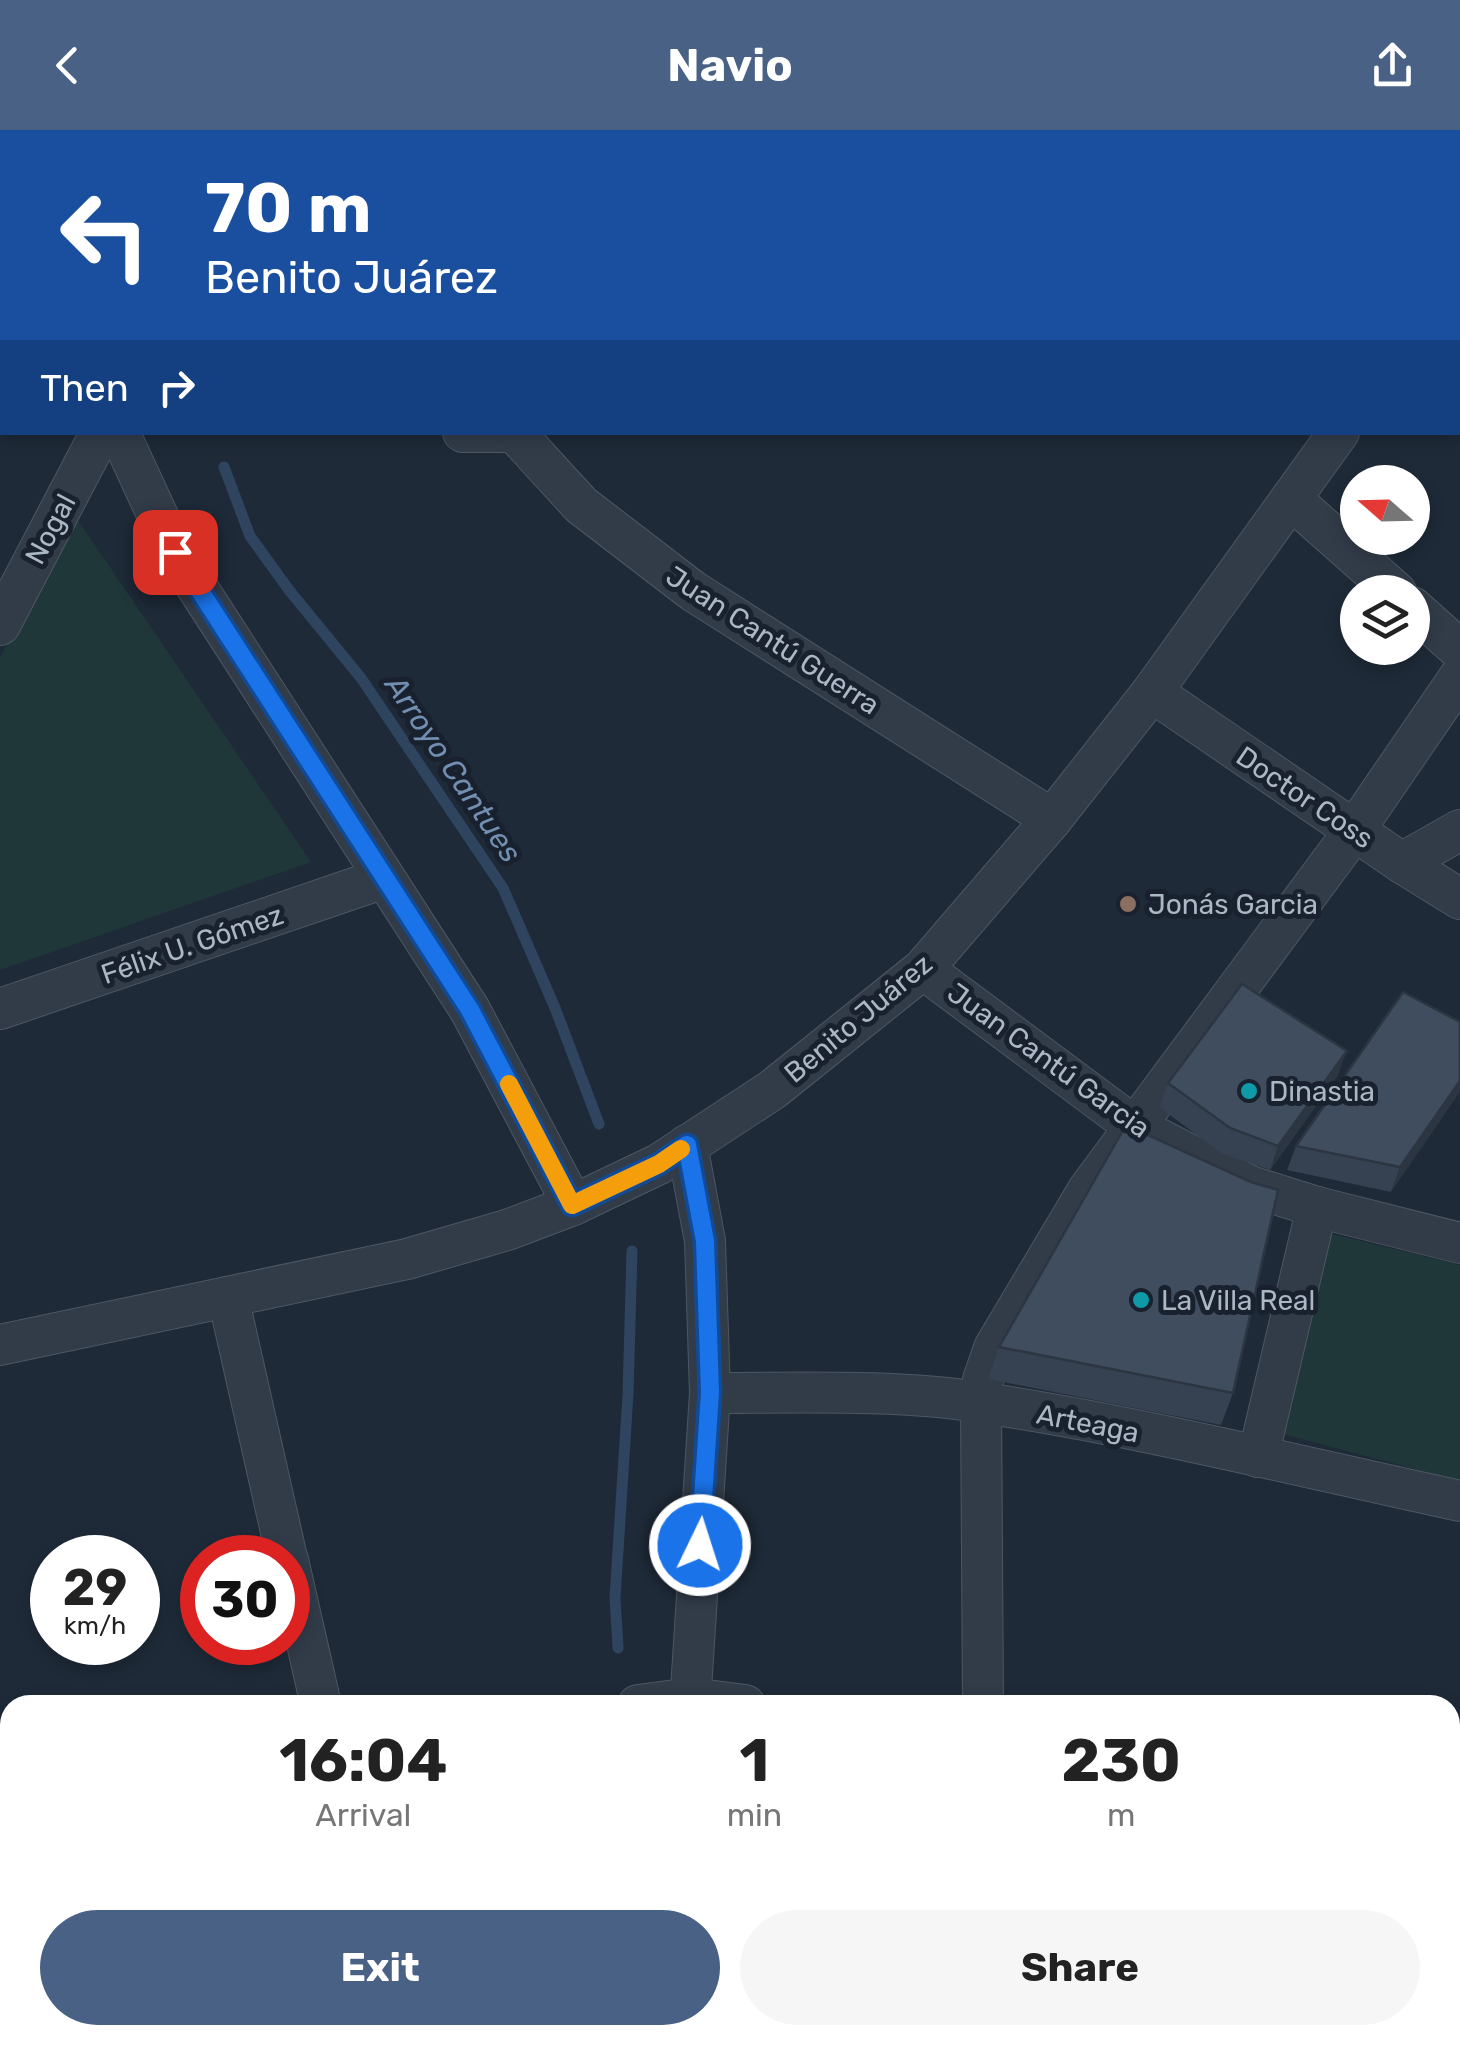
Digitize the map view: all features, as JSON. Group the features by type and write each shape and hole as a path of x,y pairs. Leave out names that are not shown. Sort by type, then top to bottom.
{"street":[{"name":"Nogal","path":"0,625 99,435"},
{"path":"120,435 175,552 470,1010 582,1200"},
{"name":"Juan Cantú Guerra","path":"520,435 581,505 693,591 1052,819"},
{"name":"Benito Juárez","path":"0,1344 408,1259 507,1230 582,1200 673,1154 772,1090 923,969 1052,819 1152,692 1337,435"},
{"path":"1292,499 1377,575"},
{"path":"1430,623 1460,650"},
{"path":"983,1695 980,1402 994,1348 1088,1190 1354,831 1460,676"},
{"name":"Doctor Coss","path":"1152,692 1402,864 1460,899"},
{"path":"1402,864 1460,830"},
{"name":"Félix U. Gómez","path":"0,1009 384,878"},
{"name":"Juan Cantú Garcia","path":"923,969 1134,1126 1250,1186 1460,1243"},
{"path":"671,1695 710,1392 705,1241 673,1154"},
{"path":"1258,1457 1316,1207"},
{"path":"228,1297 282,1535"},
{"name":"Arteaga","path":"710,1392 839,1393 980,1402 1460,1501"},
{"path":"310,1661 318,1695"}],"green space":[{"path":"73,513 311,862 0,970 0,658"},
{"path":"1324,1232 1460,1265 1460,1481 1275,1432"}],"building":[{"name":"Dinastia","path":"1242,984 1347,1051 1278,1146 1230,1128 1168,1083"},
{"path":"1403,992 1460,1022 1460,1081 1400,1167 1296,1146"},
{"name":"La Villa Real","path":"1126,1125 1251,1182 1278,1190 1233,1393 999,1347"}],"waterway":[{"name":"Arroyo Cantues","path":"224,467 250,536 361,678 503,888 599,1124"},
{"name":"Arroyo Cantues","path":"618,1648 615,1598 628,1394 632,1251"}],"slow traffic":[{"path":"509,1084 572,1205 659,1164 681,1149"}],"place":[{"name":"Jonás Garcia","path":"1128,904"},
{"name":"Dinastia","path":"1249,1091"},
{"name":"La Villa Real","path":"1141,1300"}],"route":[{"path":"175,552 470,1010 572,1205 659,1164 687,1145 705,1241 710,1392 700,1545"}]}
